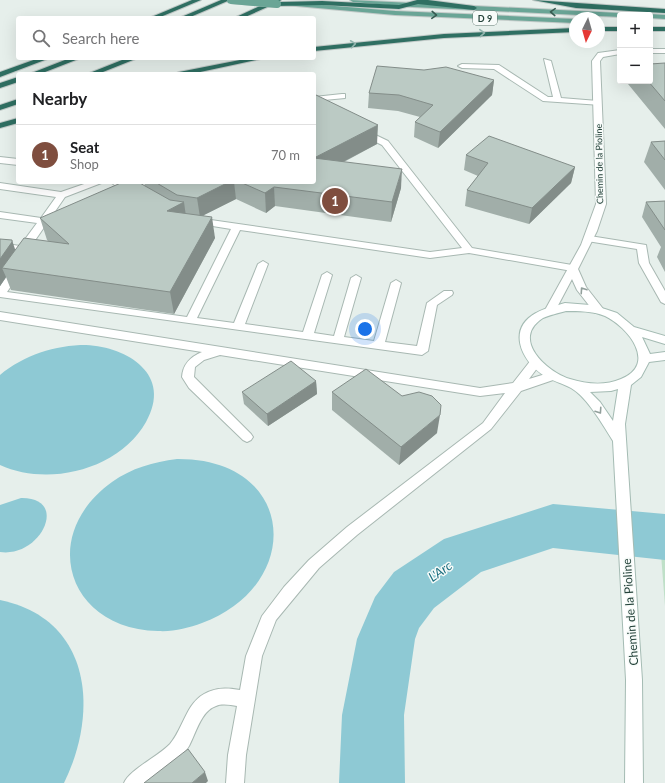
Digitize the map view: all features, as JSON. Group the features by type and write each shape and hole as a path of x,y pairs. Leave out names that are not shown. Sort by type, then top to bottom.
{"highway":[{"path":"157,16 198,0"},
{"path":"187,16 227,0"},
{"path":"396,0 419,2"},
{"path":"536,0 576,6 665,11"},
{"path":"242,16 278,2"},
{"path":"319,5 399,7 419,2"},
{"path":"605,29 617,29"},
{"path":"653,29 665,30"},
{"path":"316,49 460,34 569,30"},
{"path":"0,75 41,60"},
{"path":"38,72 72,60"},
{"path":"96,72 129,60"},
{"path":"189,72 251,60"},
{"path":"0,86 16,80"},
{"path":"0,108 16,102"},
{"path":"0,126 16,121"}],"main road":[{"name":"D 9","path":"231,0 319,5 395,13 569,21"},
{"name":"D 9","path":"354,0 419,2 474,8 617,15"},
{"path":"653,16 665,17"},
{"path":"605,22 617,23"},
{"path":"653,24 665,24"},
{"path":"653,51 665,51"},
{"name":"Chemin de la Pioline","path":"550,310 572,268 590,239 598,219 601,204 596,61 601,55 617,52"},
{"path":"547,61 557,99"},
{"path":"462,66 496,67 546,99 598,103"},
{"path":"316,98 342,96"},
{"path":"357,130 384,143 469,250"},
{"path":"0,160 16,162"},
{"path":"0,186 62,195 93,184"},
{"path":"118,184 142,198"},
{"path":"22,250 62,195"},
{"path":"0,215 43,221"},
{"path":"183,219 236,228 430,254 469,250 572,268 581,288 599,310"},
{"path":"190,321 236,228"},
{"path":"590,239 642,247 644,263 665,300"},
{"path":"0,246 22,250"},
{"path":"22,250 25,260 0,294 190,321 422,351 432,303 448,293"},
{"path":"238,327 263,264"},
{"path":"307,336 327,275"},
{"path":"338,340 356,278"},
{"path":"379,345 396,283"},
{"path":"633,330 640,340 644,350 645,359 642,368 635,377 625,383 610,387 593,388 575,385 552,376 535,363 526,350 524,337 528,326 537,316 550,310 565,307 582,307 599,310 612,315 633,330 665,340"},
{"path":"0,316 480,392 518,387 552,376"},
{"path":"220,351 196,359 190,365 188,377 193,385 247,437"},
{"path":"645,359 665,356"},
{"path":"234,783 246,699 254,656 270,616 314,564 352,531 487,426 535,363"},
{"name":"Chemin de la Pioline","path":"625,383 619,424 619,445 634,680 634,783"},
{"path":"575,385 596,406 619,445"},
{"path":"133,783 172,754 180,744 202,705 209,700 219,697 246,699"}],"green space":[{"path":"659,528 665,531 665,606"}],"water":[{"path":"74,345 86,345 117,351 131,358 142,367 150,378 154,390 153,405 146,422 134,439 119,452 101,462 81,470 60,474 39,474 19,471 0,465 0,375 19,362 40,352"},
{"path":"177,459 217,464 246,479 265,500 273,526 271,554 258,581 235,605 202,623 169,631 158,631 127,626 102,614 84,597 73,576 70,552 75,527 89,504 112,482 143,466"},
{"path":"21,498 36,500 44,507 47,516 44,527 38,537 27,546 15,551 0,552 0,505"},
{"path":"0,600 31,610 54,627 70,648 80,672 83,699 82,727 75,756 64,783 0,783"}],"building":[{"path":"665,63 665,101 651,84 653,84 653,64"},
{"path":"377,66 424,70 446,67 494,80 440,132 415,122 433,105 399,95 369,93"},
{"path":"316,95 378,125 316,157"},
{"path":"489,136 575,167 532,208 467,190 488,163 466,155"},
{"path":"665,141 665,160 651,142"},
{"path":"316,158 402,169 392,202 274,187 265,193 245,184 316,184"},
{"path":"118,184 142,184 170,200 184,202 167,211 212,217 170,292 2,268 24,238 69,244 40,218"},
{"path":"158,184 225,184 197,198 177,195"},
{"path":"665,201 665,230 646,202"},
{"path":"0,239 12,240 12,242 0,259"},
{"path":"291,361 316,381 267,414 242,392"},
{"path":"366,369 402,396 419,392 432,396 441,405 440,415 401,447 332,392"},
{"path":"188,749 205,772 192,783 144,783"}],"waterway":[{"name":"L'Arc","path":"372,783 373,715 386,639 395,615 414,590 463,555 553,526 665,537"}],"place":[{"name":"Seat","path":"335,201"}]}
